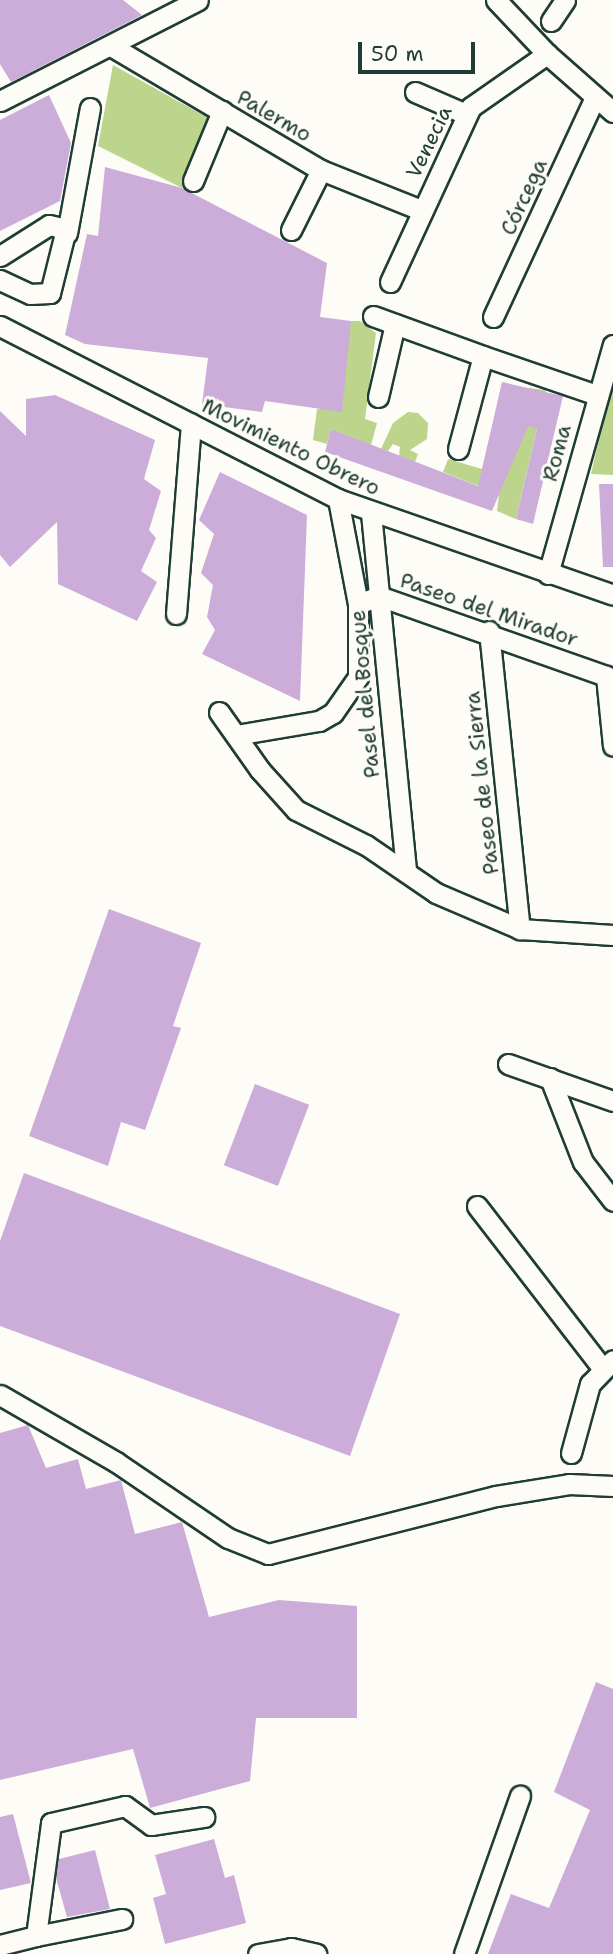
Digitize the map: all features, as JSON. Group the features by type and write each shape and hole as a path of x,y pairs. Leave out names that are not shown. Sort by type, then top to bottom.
{"street":[{"path":"0,101 198,0"},
{"path":"496,0 547,54 613,112"},
{"path":"551,21 565,0"},
{"name":"Palermo","path":"111,46 320,170 421,210"},
{"name":"Venecia","path":"390,282 466,114 494,86 547,54"},
{"path":"415,92 466,114"},
{"name":"Córcega","path":"493,317 595,97"},
{"path":"0,280 30,295 50,293 67,233 90,108"},
{"path":"193,181 222,111"},
{"path":"291,230 320,170"},
{"path":"0,256 49,226 63,226 67,233"},
{"path":"373,316 597,395"},
{"path":"378,397 396,324"},
{"name":"Movimiento Obrero","path":"0,326 338,499 371,513 613,596"},
{"name":"Roma","path":"548,574 613,345"},
{"path":"458,449 483,356"},
{"path":"176,614 191,424"},
{"path":"236,734 319,721 333,713 358,677 358,604 338,499"},
{"name":"Pasel del Bosque","path":"371,513 383,679 406,872"},
{"name":"Paseo del Mirador","path":"358,604 379,596 489,631 606,676 613,746"},
{"name":"Paseo de la Sierra","path":"489,631 520,929"},
{"path":"358,677 383,679"},
{"path":"219,712 296,810 406,872 436,893 520,929 613,935"},
{"path":"508,1064 613,1101"},
{"path":"550,1078 583,1162 613,1201"},
{"path":"477,1206 607,1364 584,1399 571,1453"},
{"path":"0,1395 116,1462 228,1538 268,1554 496,1496 569,1484 613,1486"},
{"path":"464,1954 520,1796"},
{"path":"36,1936 51,1823 125,1806 151,1825 204,1817"},
{"path":"0,1945 122,1919"},
{"path":"258,1954 291,1948 316,1954"}],"green space":[{"path":"113,65 208,118 182,188 98,146"},
{"path":"351,321 360,321 376,333 365,419 377,423 371,445 331,429 327,444 313,440 317,409 324,409"},
{"path":"613,378 613,475 591,474"},
{"path":"529,388 546,390 516,519 497,511 499,494 443,472 448,459 482,469"},
{"path":"408,412 418,413 428,423 427,439 410,450 418,454 415,462 399,456 400,447 393,444 388,451 381,449 393,423"}],"building":[{"path":"0,0 123,0 142,15 11,82 0,64"},
{"path":"49,95 71,143 60,201 0,231 0,120"},
{"path":"105,167 182,188 327,263 320,317 351,321 342,412 265,401 262,412 202,404 208,358 85,344 65,335 87,234 98,236"},
{"path":"502,382 563,396 533,524 516,519 537,429 528,426 492,511 325,452 331,429 478,486"},
{"path":"55,395 155,440 144,479 161,491 149,530 156,538 141,571 157,582 137,621 58,584 57,522 10,567 0,555 0,411 26,436 26,399"},
{"path":"220,472 307,515 300,701 202,654 215,630 207,617 213,585 201,573 214,534 199,520"},
{"path":"599,484 613,484 613,567 603,567"},
{"path":"109,909 201,943 173,1026 181,1028 145,1130 121,1122 108,1166 29,1136"},
{"path":"255,1084 309,1105 278,1186 224,1165"},
{"path":"24,1173 400,1314 350,1456 0,1326 0,1241"},
{"path":"28,1425 46,1468 78,1459 86,1489 121,1480 135,1534 182,1522 209,1617 279,1600 357,1606 357,1718 256,1718 250,1781 150,1808 133,1749 0,1780 0,1433"},
{"path":"596,1682 613,1689 613,1954 488,1954 511,1894 549,1908 590,1810 554,1792"},
{"path":"13,1814 31,1883 0,1890 0,1817"},
{"path":"214,1839 225,1878 234,1875 246,1923 165,1944 153,1898 166,1894 155,1855"},
{"path":"95,1850 110,1909 67,1917 56,1878 59,1859"}]}
